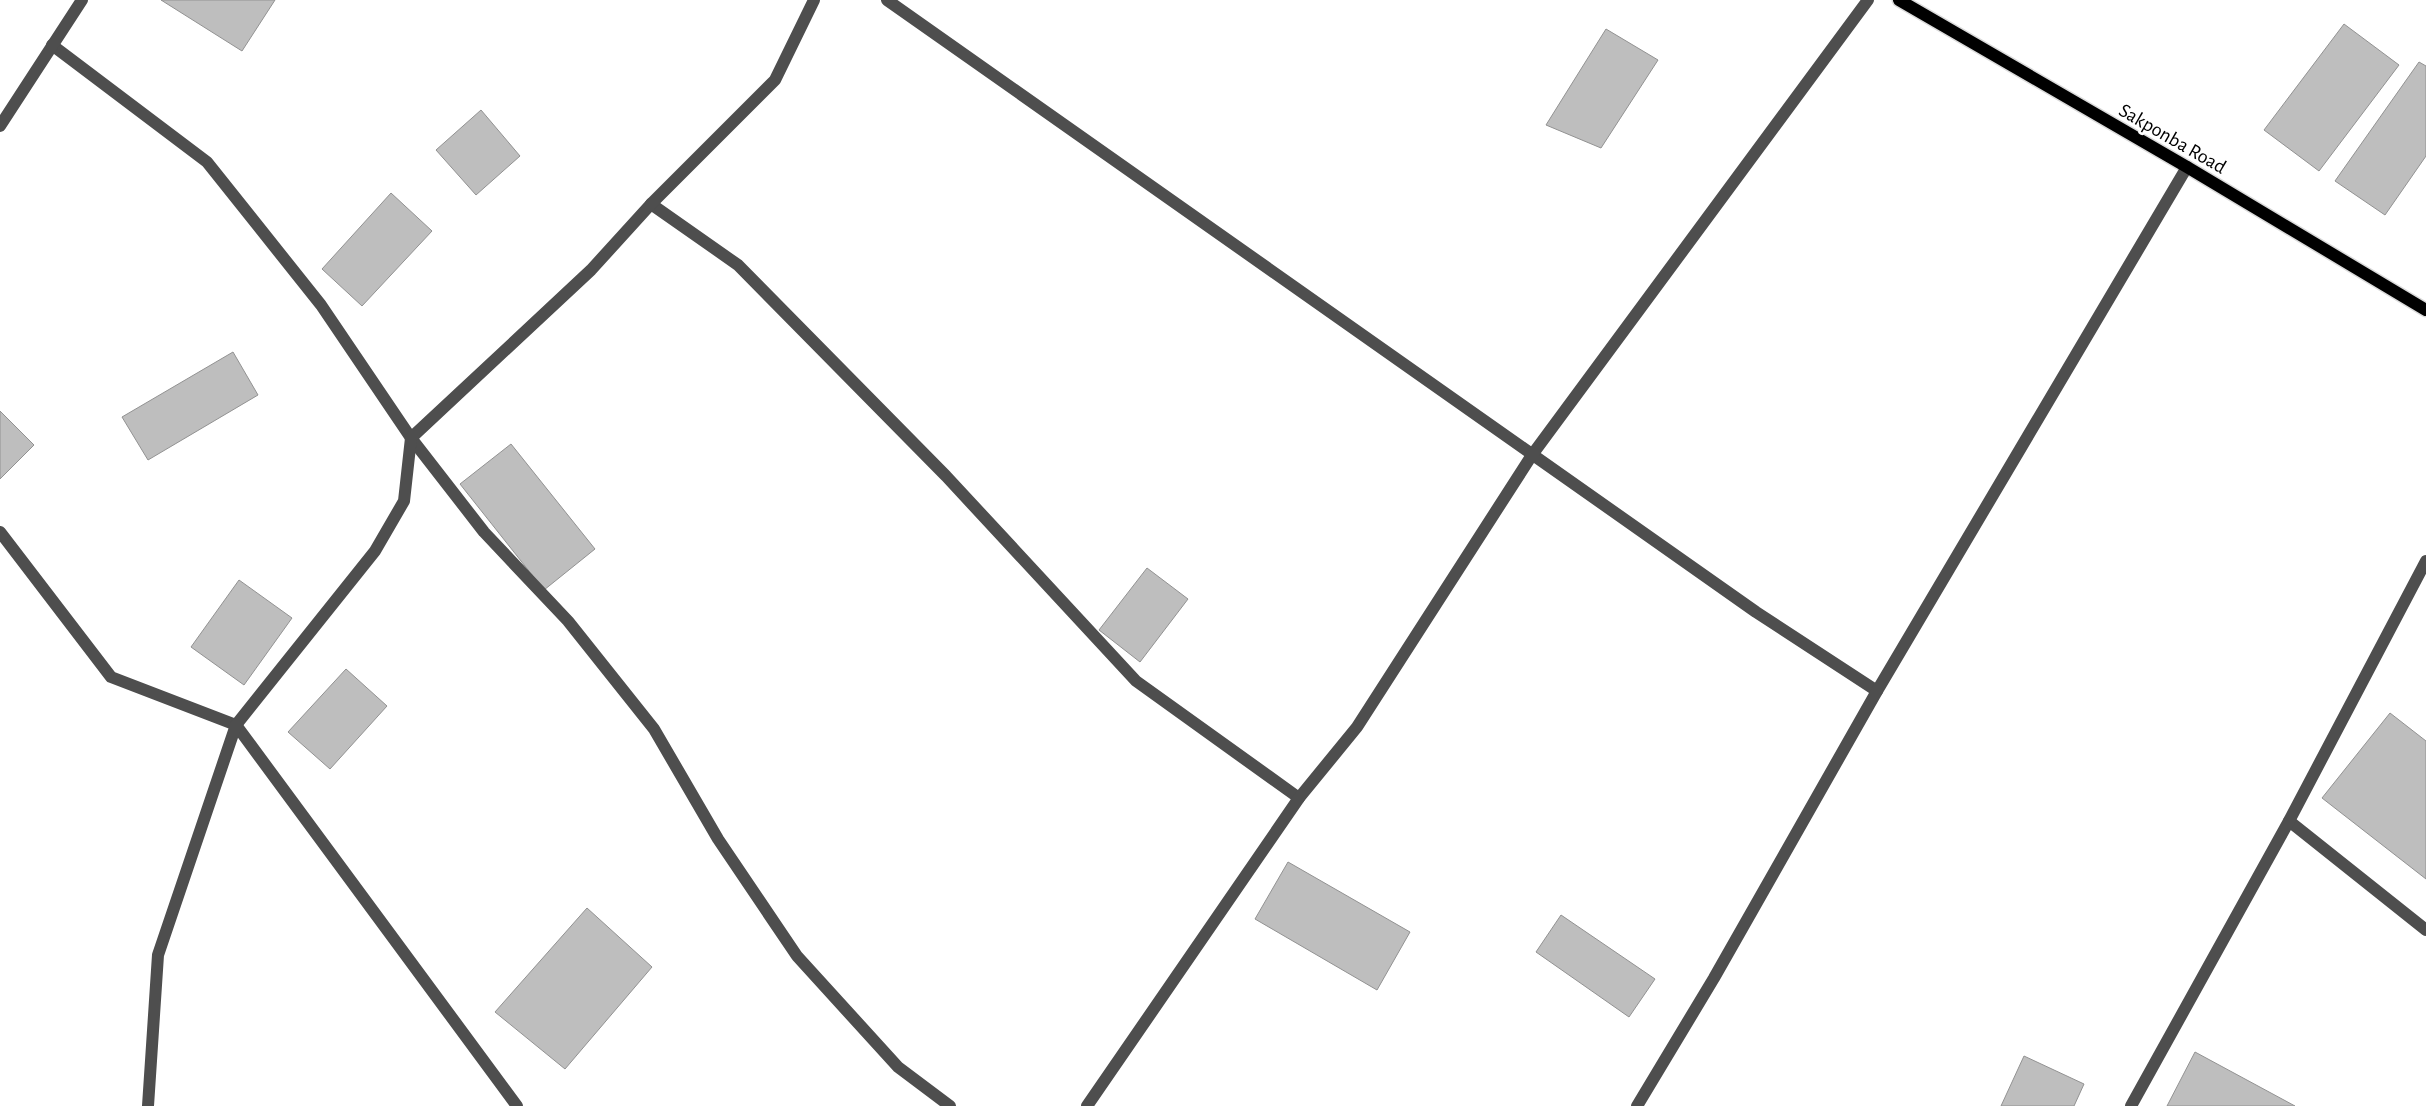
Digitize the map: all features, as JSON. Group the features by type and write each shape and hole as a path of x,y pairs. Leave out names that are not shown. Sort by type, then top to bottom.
{"main road":[{"name":"Sakponba Road","path":"1899,0 2187,167 2426,310"}],"street":[{"path":"0,126 82,0"},
{"path":"148,1106 158,955 236,725 375,552 404,502 411,438 591,270 651,204 775,80 814,0"},
{"path":"887,0 1756,612 1877,691"},
{"path":"1087,1106 1299,798 1357,726 1532,455 1868,0"},
{"path":"52,45 207,162 321,305 411,438 484,532 568,621 654,729 718,839 797,956 898,1067 950,1106"},
{"path":"1636,1106 1714,978 1877,691 2187,167"},
{"path":"651,204 738,265 946,476 1136,681 1299,798"},
{"path":"0,532 110,677 236,725 517,1106"},
{"path":"2132,1106 2289,821 2426,561"},
{"path":"2289,821 2426,930"}],"building":[{"path":"161,0 275,0 242,51"},
{"path":"2344,24 2399,65 2319,171 2264,130"},
{"path":"1606,29 1658,60 1601,148 1546,125"},
{"path":"2419,62 2426,66 2426,156 2385,215 2335,181"},
{"path":"481,110 520,156 476,195 436,150"},
{"path":"391,193 432,231 362,306 322,269"},
{"path":"233,352 258,395 148,460 122,417"},
{"path":"0,411 34,445 0,479"},
{"path":"511,444 595,549 544,590 460,484"},
{"path":"1147,568 1188,599 1140,662 1099,630"},
{"path":"239,580 292,618 244,685 191,647"},
{"path":"346,669 387,706 330,769 288,732"},
{"path":"2390,713 2426,741 2426,879 2322,798"},
{"path":"1288,862 1410,932 1377,990 1255,919"},
{"path":"587,908 652,967 565,1069 495,1012"},
{"path":"1561,915 1655,979 1629,1017 1536,952"},
{"path":"2195,1052 2295,1106 2167,1106"},
{"path":"2024,1056 2084,1084 2074,1106 2001,1106"}]}
